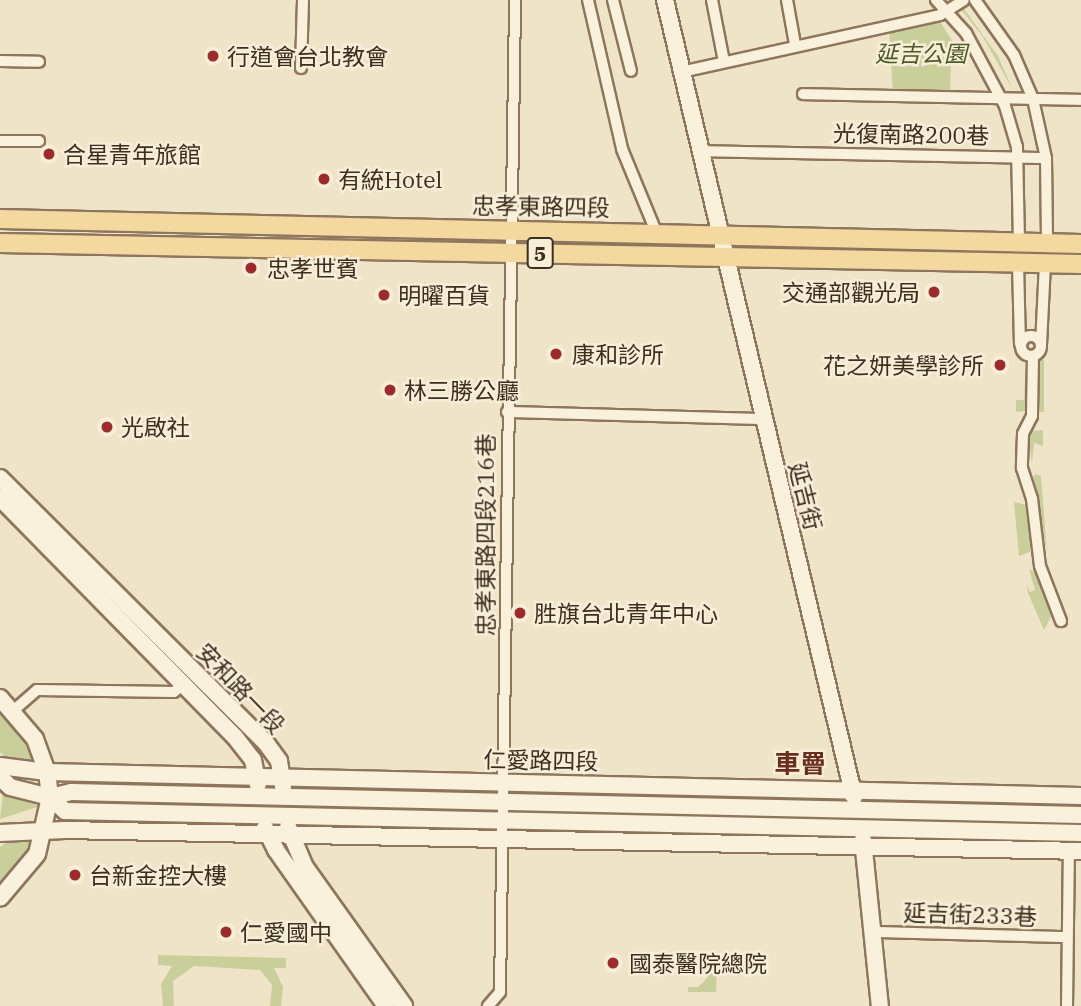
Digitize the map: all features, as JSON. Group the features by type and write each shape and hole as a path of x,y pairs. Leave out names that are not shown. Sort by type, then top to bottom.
{"main road":[{"name":"延吉街","path":"665,0 853,789 865,848 880,1006"},
{"name":"忠孝東路四段","path":"0,219 1081,244"},
{"name":"忠孝東路四段","path":"0,243 1081,264"},
{"name":"安和路一段","path":"0,478 266,743 279,761 290,835 305,867 404,1006"},
{"name":"安和路一段","path":"0,498 235,737 253,760 266,835 386,1006"},
{"path":"0,698 14,710 35,739 47,772 50,797 45,830 29,866 0,898"},
{"name":"仁愛路四段","path":"0,766 47,772 1081,796"},
{"name":"仁愛路四段","path":"0,777 10,787 50,797 65,811 1081,833"},
{"name":"仁愛路四段","path":"50,797 65,792 1081,815"},
{"path":"0,833 45,830 1075,851"}],"street":[{"path":"301,68 303,0"},
{"name":"忠孝東路四段216巷","path":"488,1006 500,992 509,230 515,0"},
{"path":"588,0 622,149 657,234"},
{"path":"613,0 631,71"},
{"path":"712,0 724,62"},
{"path":"787,0 794,44"},
{"path":"936,0 965,33 1002,99 1017,158 1019,243"},
{"path":"681,72 946,11 964,0"},
{"path":"975,0 1014,55 1033,99 1046,158 1047,244"},
{"path":"0,61 39,62"},
{"path":"803,94 1081,100"},
{"path":"0,141 39,141"},
{"name":"光復南路200巷","path":"700,151 1046,158"},
{"path":"1018,263 1020,344 1024,354 1033,356"},
{"path":"1045,264 1041,345 1033,356 1032,416 1023,434 1023,468 1032,499 1040,566 1060,621"},
{"path":"1020,344 1031,336 1041,345"},
{"path":"507,412 764,419"},
{"path":"14,710 37,690 174,692 182,685"},
{"path":"1067,1006 1065,937 1075,851"},
{"name":"延吉街233巷","path":"874,932 1065,937"}],"green space":[{"path":"962,6 998,56 1013,90 983,37 960,8"},
{"name":"延吉公園","path":"937,17 962,56 951,58 950,96 893,95 889,28"},
{"path":"1039,359 1044,360 1044,412 1038,412"},
{"path":"1026,361 1026,411 1016,412 1016,400 1024,400"},
{"path":"1043,430 1043,446 1034,443 1032,464 1029,439 1033,431"},
{"path":"1035,474 1041,476 1047,553 1033,479"},
{"path":"1014,502 1026,505 1030,536 1030,552 1019,556"},
{"path":"1029,569 1036,573 1051,617 1044,630 1028,593 1027,585 1030,592 1035,590"},
{"path":"0,707 26,739 34,755 31,762 7,760 0,752"},
{"path":"3,794 40,806 0,819"},
{"path":"32,840 22,865 0,889 0,847 8,841"},
{"path":"158,955 286,958 286,968 274,968 283,987 281,1006 270,1006 272,985 260,970 194,966 173,981 174,1006 163,1006 161,984 172,966 158,965"},
{"path":"710,965 717,965 716,992 688,992 688,987 698,987 707,978"}],"place":[{"name":"行道會台北教會","path":"213,56"},
{"name":"合星青年旅館","path":"49,154"},
{"name":"有統Hotel","path":"324,179"},
{"name":"忠孝世賓","path":"251,268"},
{"name":"交通部觀光局","path":"934,292"},
{"name":"明曜百貨","path":"384,295"},
{"name":"康和診所","path":"556,354"},
{"name":"花之妍美學診所","path":"1000,365"},
{"name":"林三勝公廳","path":"390,390"},
{"name":"光啟社","path":"107,427"},
{"name":"胜旗台北青年中心","path":"520,613"},
{"name":"台新金控大樓","path":"75,875"},
{"name":"仁愛國中","path":"226,932"},
{"name":"國泰醫院總院","path":"613,963"}],"district":[{"name":"車罾","path":"800,764"}]}
